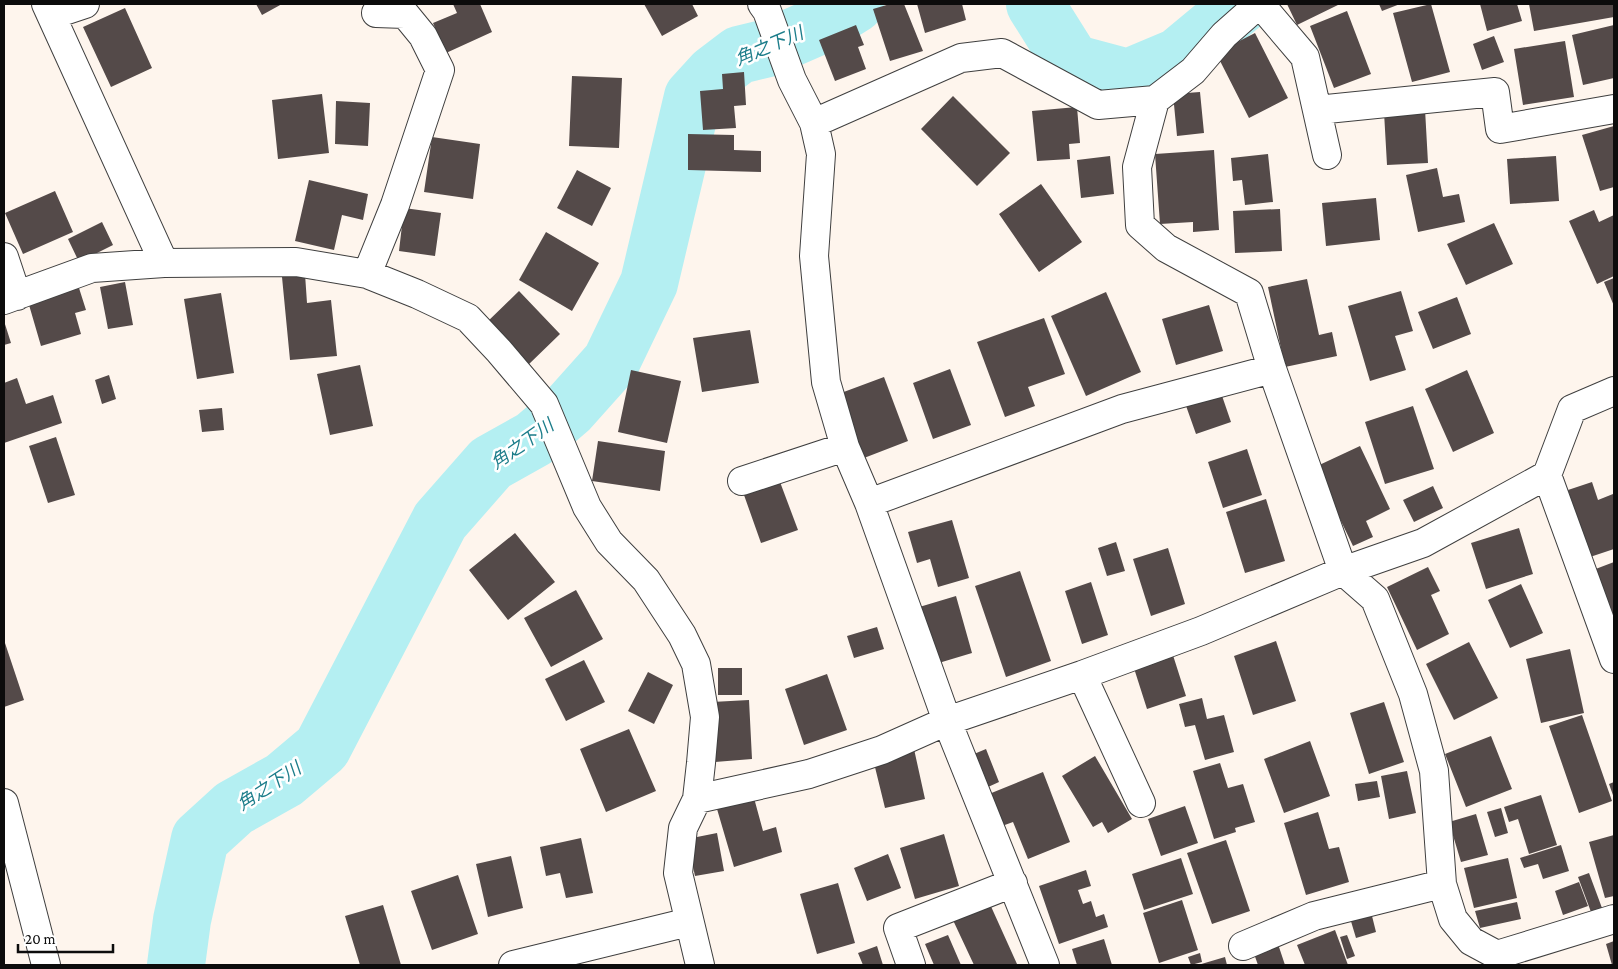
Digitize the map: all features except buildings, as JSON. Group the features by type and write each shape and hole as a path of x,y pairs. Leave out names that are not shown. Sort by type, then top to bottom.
{"street":[{"path":"85,4 49,9 164,263"},
{"path":"814,124 961,58 1002,53 1098,105 1155,100 1193,71 1224,35 1259,4 1305,56 1327,155"},
{"path":"765,7 792,80 814,124 821,154 814,256 826,382 845,448 869,503 947,720 1045,965"},
{"path":"367,274 395,205 440,70 423,36 405,14 376,13"},
{"path":"1317,110 1495,92 1500,129 1614,110"},
{"path":"1155,100 1137,167 1140,225 1166,248 1249,293 1272,369 1343,571 1375,599 1412,694 1434,771 1442,884 1453,919 1471,941 1500,960 1614,919"},
{"path":"4,257 10,298 92,268 164,263 296,262 367,274 417,294 468,318 544,404 587,507 609,542 646,580 682,635 696,664 705,717 697,799 683,828 678,873 700,965"},
{"path":"869,503 1122,409 1272,369"},
{"path":"697,799 809,774 882,750 947,720 1082,675 1201,631 1343,571 1423,543 1547,475 1572,409 1614,391"},
{"path":"742,481 845,448"},
{"path":"1547,475 1614,659"},
{"path":"1082,675 1141,803"},
{"path":"4,803 46,965"},
{"path":"911,965 898,928 1013,883"},
{"path":"1243,946 1314,916 1442,884"},
{"path":"513,965 689,922"}],"waterway":[{"name":"角之下川","path":"176,965 182,920 200,839 234,808 284,780 322,748 440,521 491,463 534,439 569,409 611,362 649,283 693,97 714,74 739,55 768,48 823,24 855,4"},
{"name":"角之下川","path":"1035,4 1072,63 1128,78 1178,57 1242,4"}]}
